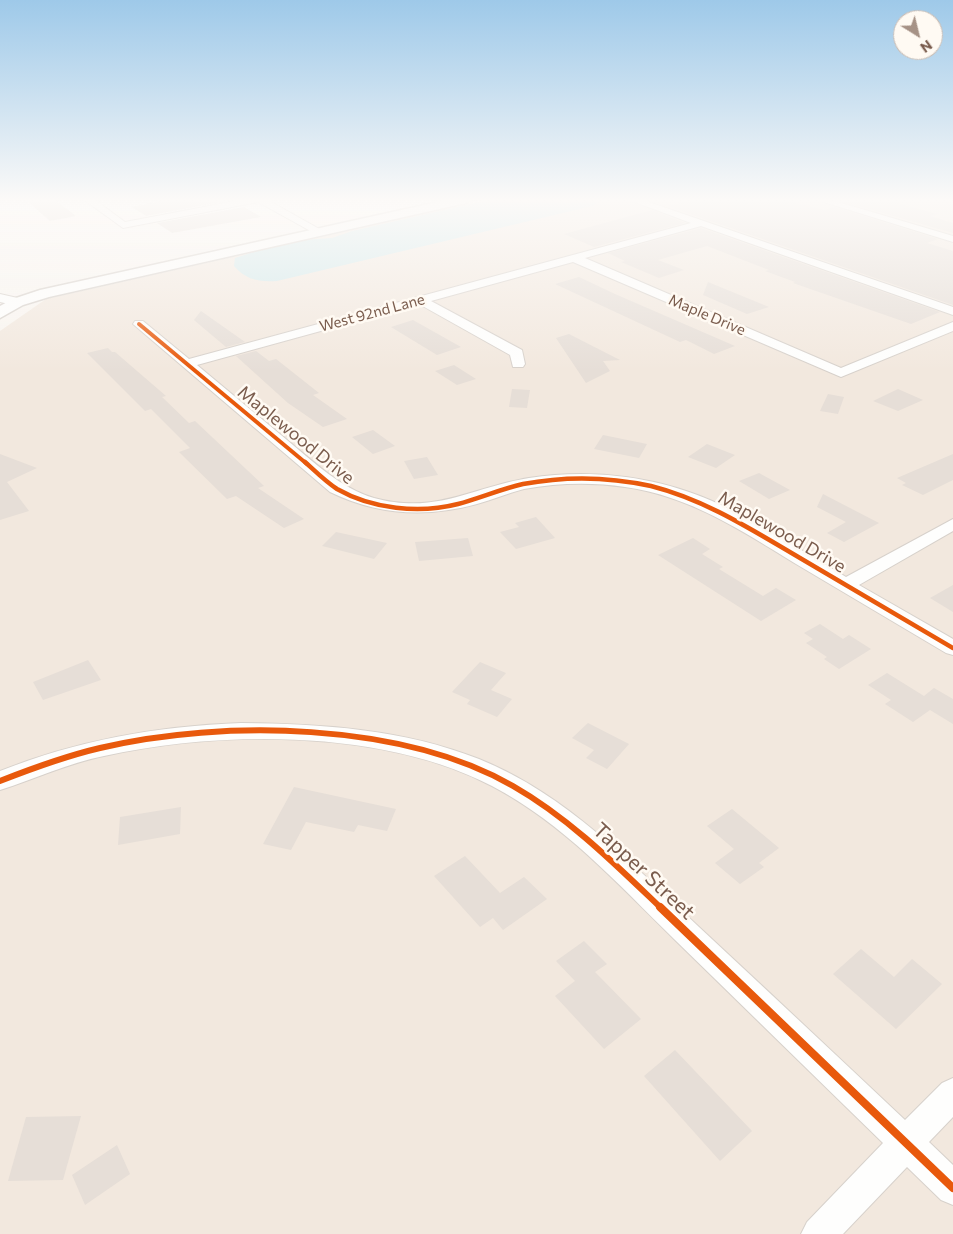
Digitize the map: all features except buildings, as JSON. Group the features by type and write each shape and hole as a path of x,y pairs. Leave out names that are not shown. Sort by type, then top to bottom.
{"street":[{"path":"0,313 18,302 45,293 206,257"},
{"name":"West 92nd Lane","path":"186,364 579,257"},
{"path":"798,257 953,311"},
{"name":"Maple Drive","path":"574,258 841,373 953,326"},
{"path":"0,298 18,302"},
{"path":"420,300 516,353 518,364"},
{"name":"Maplewood Drive","path":"139,324 336,488 356,499 397,507 430,508 460,504 514,486 543,481 588,478 633,483 684,496 716,509 953,648"},
{"path":"845,585 953,524"},
{"name":"Tapper Street","path":"0,782 55,762 119,744 149,737 221,730 347,735 398,743 461,762 498,778 532,797 583,835 953,1188"},
{"path":"819,1234 953,1094"}],"shaded area":[{"path":"234,257 953,257 953,1234 0,1234 0,331 46,299"}],"water":[{"path":"380,257 277,281 264,281 248,277 234,266 235,258"}],"cycle path":[{"path":"139,324 336,488 352,496 385,506 420,508 455,504 516,486 555,480 602,479 649,486 672,492 716,509 953,648"},
{"path":"0,781 67,756 101,748 136,741 206,733 306,733 362,738 418,748 472,766 512,785 539,802 600,850 953,1188"}]}
